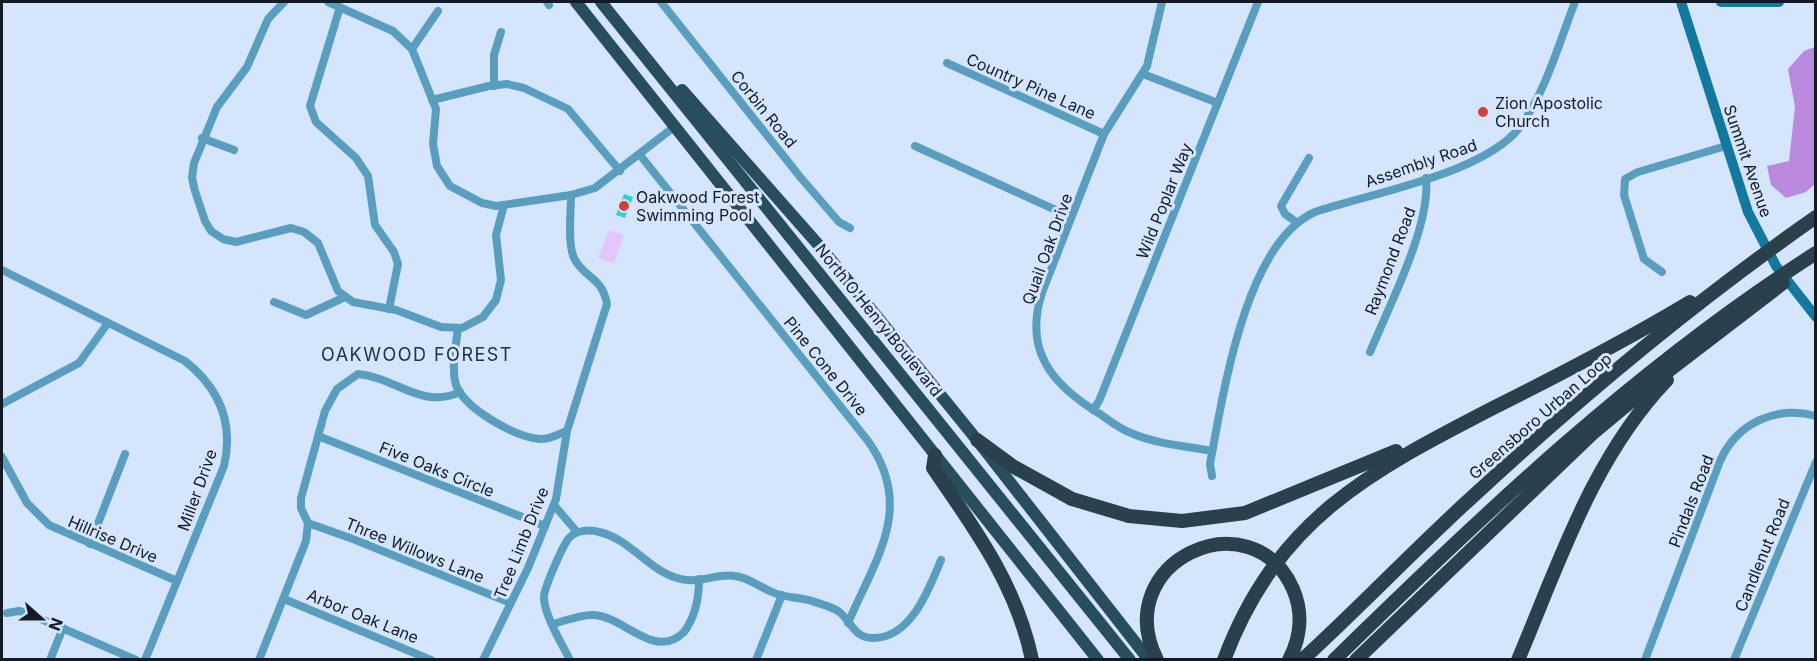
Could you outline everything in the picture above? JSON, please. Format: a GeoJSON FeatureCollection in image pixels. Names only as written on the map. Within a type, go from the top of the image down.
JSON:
{"type":"FeatureCollection","features":[{"type":"Feature","properties":{"kind":"highway"},"geometry":{"type":"LineString","coordinates":[[576,2],[1098,660]]}},
{"type":"Feature","properties":{"kind":"highway","name":"North O'Henry Boulevard"},"geometry":{"type":"LineString","coordinates":[[601,2],[1130,660]]}},
{"type":"Feature","properties":{"kind":"highway"},"geometry":{"type":"LineString","coordinates":[[611,13],[664,69],[823,250],[1149,660]]}},
{"type":"Feature","properties":{"kind":"highway","name":"Greensboro Urban Loop"},"geometry":{"type":"LineString","coordinates":[[1302,660],[1503,468],[1736,274],[1815,217]]}},
{"type":"Feature","properties":{"kind":"highway"},"geometry":{"type":"LineString","coordinates":[[1334,660],[1483,516],[1587,424],[1732,309],[1815,253]]}},
{"type":"Feature","properties":{"kind":"highway"},"geometry":{"type":"LineString","coordinates":[[1356,660],[1594,432],[1654,382],[1815,258]]}},
{"type":"Feature","properties":{"kind":"highway"},"geometry":{"type":"LineString","coordinates":[[1224,660],[1252,599],[1285,552],[1322,513],[1364,479],[1483,413],[1616,345],[1736,274]]}},
{"type":"Feature","properties":{"kind":"highway"},"geometry":{"type":"LineString","coordinates":[[1518,660],[1590,493],[1613,448],[1647,402],[1708,342]]}},
{"type":"Feature","properties":{"kind":"highway"},"geometry":{"type":"LineString","coordinates":[[977,441],[1014,467],[1072,499],[1129,516],[1182,521],[1224,517],[1261,508],[1483,413]]}},
{"type":"Feature","properties":{"kind":"highway"},"geometry":{"type":"LineString","coordinates":[[935,455],[933,468],[982,539],[1009,588],[1025,629],[1032,660]]}},
{"type":"Feature","properties":{"kind":"highway"},"geometry":{"type":"LineString","coordinates":[[1157,660],[1149,641],[1147,620],[1150,599],[1158,581],[1170,565],[1187,552],[1218,544],[1238,545],[1263,555],[1278,567],[1291,584],[1298,605],[1300,625],[1289,660]]}},
{"type":"Feature","properties":{"kind":"main road","name":"Summit Avenue"},"geometry":{"type":"LineString","coordinates":[[1681,2],[1742,198],[1758,234],[1797,295],[1815,317]]}},
{"type":"Feature","properties":{"kind":"main road"},"geometry":{"type":"LineString","coordinates":[[1721,2],[1779,2]]}},
{"type":"Feature","properties":{"kind":"street"},"geometry":{"type":"LineString","coordinates":[[284,2],[268,19],[247,67],[217,107],[202,138],[192,178],[205,220],[212,231],[223,239],[236,242],[291,228],[304,232],[317,242],[334,285],[345,297],[362,306],[389,309],[435,326],[458,328],[483,317],[496,300],[501,286],[496,235],[504,205]]}},
{"type":"Feature","properties":{"kind":"street"},"geometry":{"type":"LineString","coordinates":[[328,2],[393,31],[412,49],[436,109],[434,153],[443,179],[471,200],[496,206],[571,195],[595,188],[620,171],[674,127]]}},
{"type":"Feature","properties":{"kind":"street","name":"Corbin Road"},"geometry":{"type":"LineString","coordinates":[[661,2],[807,186],[839,222],[850,228]]}},
{"type":"Feature","properties":{"kind":"street","name":"Quail Oak Drive"},"geometry":{"type":"LineString","coordinates":[[1162,2],[1157,33],[1143,74],[1104,134],[1038,304],[1038,339],[1051,375],[1064,391],[1093,410],[1130,433],[1212,451]]}},
{"type":"Feature","properties":{"kind":"street","name":"Wild Poplar Way"},"geometry":{"type":"LineString","coordinates":[[1093,410],[1099,401],[1258,2]]}},
{"type":"Feature","properties":{"kind":"street","name":"Assembly Road"},"geometry":{"type":"LineString","coordinates":[[1212,476],[1209,469],[1231,360],[1248,305],[1272,254],[1296,222],[1327,208],[1426,178],[1488,154],[1505,143],[1520,127],[1540,88],[1575,2]]}},
{"type":"Feature","properties":{"kind":"street"},"geometry":{"type":"LineString","coordinates":[[340,7],[310,106],[315,122],[356,158],[368,176],[375,225],[394,252],[398,264],[389,309]]}},
{"type":"Feature","properties":{"kind":"street"},"geometry":{"type":"LineString","coordinates":[[412,49],[438,11]]}},
{"type":"Feature","properties":{"kind":"street"},"geometry":{"type":"LineString","coordinates":[[494,86],[494,55],[501,32]]}},
{"type":"Feature","properties":{"kind":"street","name":"Country Pine Lane"},"geometry":{"type":"LineString","coordinates":[[947,63],[1104,134]]}},
{"type":"Feature","properties":{"kind":"street"},"geometry":{"type":"LineString","coordinates":[[1143,74],[1218,103]]}},
{"type":"Feature","properties":{"kind":"street"},"geometry":{"type":"LineString","coordinates":[[432,100],[494,86],[524,88],[568,109],[620,171]]}},
{"type":"Feature","properties":{"kind":"street"},"geometry":{"type":"LineString","coordinates":[[202,138],[234,150]]}},
{"type":"Feature","properties":{"kind":"street"},"geometry":{"type":"LineString","coordinates":[[915,146],[1071,217]]}},
{"type":"Feature","properties":{"kind":"street"},"geometry":{"type":"LineString","coordinates":[[1662,272],[1644,259],[1624,195],[1625,179],[1638,172],[1726,146]]}},
{"type":"Feature","properties":{"kind":"street","name":"Pine Cone Drive"},"geometry":{"type":"LineString","coordinates":[[640,155],[868,441],[882,463],[890,485],[890,518],[848,623]]}},
{"type":"Feature","properties":{"kind":"street"},"geometry":{"type":"LineString","coordinates":[[1296,222],[1285,214],[1281,206],[1309,158]]}},
{"type":"Feature","properties":{"kind":"street","name":"Raymond Road"},"geometry":{"type":"LineString","coordinates":[[1370,352],[1420,229],[1426,206],[1426,178]]}},
{"type":"Feature","properties":{"kind":"street","name":"Tree Limb Drive"},"geometry":{"type":"LineString","coordinates":[[483,660],[554,505],[567,431],[607,304],[600,283],[580,267],[572,253],[571,195]]}},
{"type":"Feature","properties":{"kind":"street","name":"Miller Drive"},"geometry":{"type":"LineString","coordinates":[[2,270],[166,351],[198,371],[210,384],[226,420],[228,439],[224,466],[145,660]]}},
{"type":"Feature","properties":{"kind":"street"},"geometry":{"type":"LineString","coordinates":[[274,302],[306,315],[345,297]]}},
{"type":"Feature","properties":{"kind":"street"},"geometry":{"type":"LineString","coordinates":[[2,404],[79,363],[108,323]]}},
{"type":"Feature","properties":{"kind":"street"},"geometry":{"type":"LineString","coordinates":[[458,328],[454,370],[460,392],[466,402],[486,417],[531,437],[546,439],[567,431]]}},
{"type":"Feature","properties":{"kind":"street"},"geometry":{"type":"LineString","coordinates":[[259,660],[306,541],[308,523],[301,508],[301,498],[318,436],[335,392],[348,379],[358,374],[378,378],[432,399],[448,398],[460,392]]}},
{"type":"Feature","properties":{"kind":"street","name":"Pindals Road"},"geometry":{"type":"LineString","coordinates":[[1645,660],[1720,461],[1730,444],[1746,428],[1766,417],[1790,412],[1815,416]]}},
{"type":"Feature","properties":{"kind":"street","name":"Five Oaks Circle"},"geometry":{"type":"LineString","coordinates":[[318,436],[545,526]]}},
{"type":"Feature","properties":{"kind":"street"},"geometry":{"type":"LineString","coordinates":[[90,544],[125,454]]}},
{"type":"Feature","properties":{"kind":"street","name":"Hillrise Drive"},"geometry":{"type":"LineString","coordinates":[[2,457],[27,503],[49,525],[177,580]]}},
{"type":"Feature","properties":{"kind":"street","name":"Candlenut Road"},"geometry":{"type":"LineString","coordinates":[[1734,660],[1815,462]]}},
{"type":"Feature","properties":{"kind":"street"},"geometry":{"type":"LineString","coordinates":[[554,505],[577,532]]}},
{"type":"Feature","properties":{"kind":"street","name":"Three Willows Lane"},"geometry":{"type":"LineString","coordinates":[[308,523],[511,603]]}},
{"type":"Feature","properties":{"kind":"street"},"geometry":{"type":"LineString","coordinates":[[570,660],[553,624],[544,597],[569,538],[577,532],[598,531],[636,550],[660,571],[679,579],[733,575],[748,579],[774,594],[806,599],[835,609],[858,634],[872,638],[886,635],[905,623],[924,601],[941,560]]}},
{"type":"Feature","properties":{"kind":"street"},"geometry":{"type":"LineString","coordinates":[[553,624],[593,615],[607,618],[644,640],[667,645],[678,639],[688,626],[699,599],[699,579]]}},
{"type":"Feature","properties":{"kind":"street"},"geometry":{"type":"LineString","coordinates":[[756,660],[782,595]]}},
{"type":"Feature","properties":{"kind":"street","name":"Arbor Oak Lane"},"geometry":{"type":"LineString","coordinates":[[284,599],[431,660]]}},
{"type":"Feature","properties":{"kind":"street"},"geometry":{"type":"LineString","coordinates":[[7,613],[19,610],[136,660]]}},
{"type":"Feature","properties":{"kind":"street"},"geometry":{"type":"LineString","coordinates":[[50,660],[63,628]]}},
{"type":"Feature","properties":{"kind":"shaded area"},"geometry":{"type":"Polygon","coordinates":[[[1815,47],[1815,184],[1806,192],[1786,198],[1771,185],[1767,166],[1789,161],[1795,107],[1788,69],[1804,51],[1815,47]]]}},
{"type":"Feature","properties":{"kind":"shaded area"},"geometry":{"type":"Polygon","coordinates":[[[609,230],[624,235],[614,264],[598,258],[609,230]]]}},
{"type":"Feature","properties":{"kind":"water","name":"Oakwood Forest Swimming Pool"},"geometry":{"type":"Polygon","coordinates":[[[624,194],[633,197],[625,218],[616,215],[624,194]]]}},
{"type":"Feature","properties":{"kind":"place","name":"Zion Apostolic Church"},"geometry":{"type":"Point","coordinates":[1483,112]}},
{"type":"Feature","properties":{"kind":"place","name":"Oakwood Forest Swimming Pool"},"geometry":{"type":"Point","coordinates":[624,206]}},
{"type":"Feature","properties":{"kind":"district","name":"OAKWOOD FOREST"},"geometry":{"type":"Point","coordinates":[417,354]}}]}
